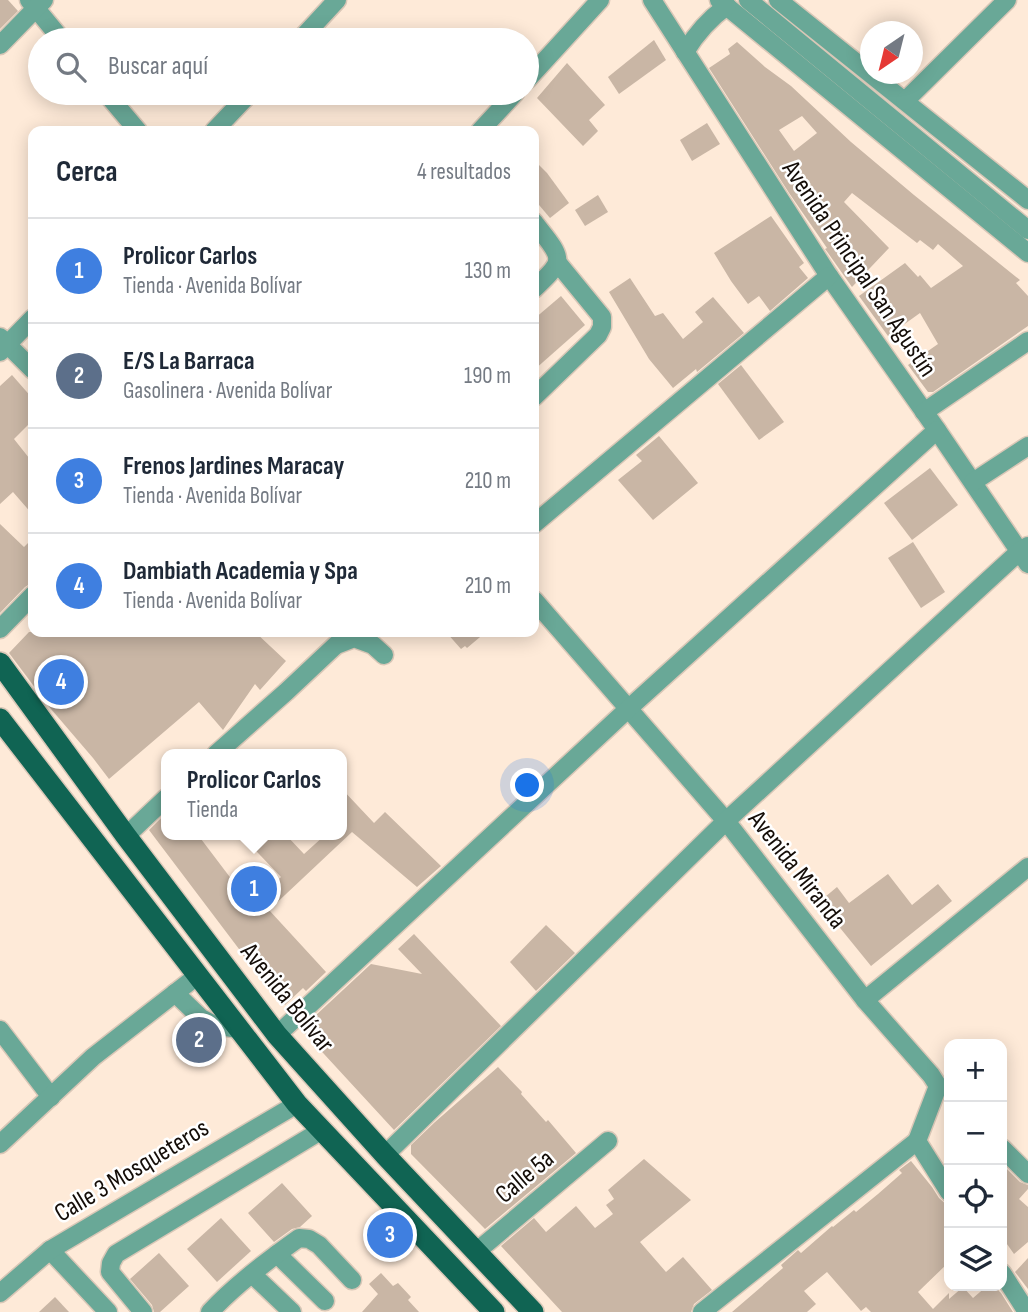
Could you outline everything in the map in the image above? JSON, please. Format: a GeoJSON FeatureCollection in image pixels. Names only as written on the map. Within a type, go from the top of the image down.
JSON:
{"type":"FeatureCollection","features":[{"type":"Feature","properties":{"kind":"main road","name":"Avenida Bolívar"},"geometry":{"type":"LineString","coordinates":[[0,663],[276,1035],[533,1312]]}},
{"type":"Feature","properties":{"kind":"main road"},"geometry":{"type":"LineString","coordinates":[[4,732],[297,1104],[494,1312]]}},
{"type":"Feature","properties":{"kind":"street"},"geometry":{"type":"LineString","coordinates":[[311,28],[337,0]]}},
{"type":"Feature","properties":{"kind":"street"},"geometry":{"type":"LineString","coordinates":[[539,67],[600,0]]}},
{"type":"Feature","properties":{"kind":"street","name":"Avenida Principal San Agustín"},"geometry":{"type":"LineString","coordinates":[[652,0],[828,276],[1025,554]]}},
{"type":"Feature","properties":{"kind":"street"},"geometry":{"type":"LineString","coordinates":[[748,0],[1028,230]]}},
{"type":"Feature","properties":{"kind":"street"},"geometry":{"type":"LineString","coordinates":[[778,0],[905,101],[1025,191]]}},
{"type":"Feature","properties":{"kind":"street"},"geometry":{"type":"LineString","coordinates":[[905,101],[1007,0]]}},
{"type":"Feature","properties":{"kind":"street"},"geometry":{"type":"LineString","coordinates":[[0,45],[36,3],[54,28]]}},
{"type":"Feature","properties":{"kind":"street"},"geometry":{"type":"LineString","coordinates":[[685,52],[723,3],[1028,253]]}},
{"type":"Feature","properties":{"kind":"street"},"geometry":{"type":"LineString","coordinates":[[116,105],[134,126]]}},
{"type":"Feature","properties":{"kind":"street"},"geometry":{"type":"LineString","coordinates":[[219,126],[239,105]]}},
{"type":"Feature","properties":{"kind":"street"},"geometry":{"type":"LineString","coordinates":[[485,126],[504,105]]}},
{"type":"Feature","properties":{"kind":"street"},"geometry":{"type":"LineString","coordinates":[[539,229],[556,251],[557,262],[603,317],[598,335],[539,392]]}},
{"type":"Feature","properties":{"kind":"street"},"geometry":{"type":"LineString","coordinates":[[539,283],[557,262]]}},
{"type":"Feature","properties":{"kind":"street"},"geometry":{"type":"LineString","coordinates":[[539,520],[828,276]]}},
{"type":"Feature","properties":{"kind":"street"},"geometry":{"type":"LineString","coordinates":[[28,322],[3,344],[28,366]]}},
{"type":"Feature","properties":{"kind":"street"},"geometry":{"type":"LineString","coordinates":[[924,412],[1028,341]]}},
{"type":"Feature","properties":{"kind":"street"},"geometry":{"type":"LineString","coordinates":[[276,1035],[628,709],[937,430]]}},
{"type":"Feature","properties":{"kind":"street"},"geometry":{"type":"LineString","coordinates":[[972,482],[1028,446]]}},
{"type":"Feature","properties":{"kind":"street"},"geometry":{"type":"LineString","coordinates":[[385,1155],[726,821],[1025,554]]}},
{"type":"Feature","properties":{"kind":"street"},"geometry":{"type":"LineString","coordinates":[[0,629],[28,600]]}},
{"type":"Feature","properties":{"kind":"street","name":"Avenida Miranda"},"geometry":{"type":"LineString","coordinates":[[539,606],[726,821],[865,1000],[931,1075],[943,1092],[917,1141]]}},
{"type":"Feature","properties":{"kind":"street"},"geometry":{"type":"LineString","coordinates":[[222,749],[336,645],[354,638],[373,645],[384,655]]}},
{"type":"Feature","properties":{"kind":"street"},"geometry":{"type":"LineString","coordinates":[[126,836],[161,803]]}},
{"type":"Feature","properties":{"kind":"street"},"geometry":{"type":"LineString","coordinates":[[865,1000],[1028,867]]}},
{"type":"Feature","properties":{"kind":"street"},"geometry":{"type":"LineString","coordinates":[[0,1144],[93,1057],[197,976]]}},
{"type":"Feature","properties":{"kind":"street"},"geometry":{"type":"LineString","coordinates":[[175,993],[201,1018],[214,1025],[238,1029]]}},
{"type":"Feature","properties":{"kind":"street"},"geometry":{"type":"LineString","coordinates":[[0,1030],[51,1097]]}},
{"type":"Feature","properties":{"kind":"street","name":"Calle 3 Mosqueteros"},"geometry":{"type":"LineString","coordinates":[[0,1293],[50,1250],[297,1104]]}},
{"type":"Feature","properties":{"kind":"street"},"geometry":{"type":"LineString","coordinates":[[143,1312],[110,1272],[116,1254],[322,1130]]}},
{"type":"Feature","properties":{"kind":"street","name":"Calle 5a"},"geometry":{"type":"LineString","coordinates":[[475,1252],[607,1141]]}},
{"type":"Feature","properties":{"kind":"street"},"geometry":{"type":"LineString","coordinates":[[702,1312],[917,1141],[944,1184]]}},
{"type":"Feature","properties":{"kind":"street"},"geometry":{"type":"LineString","coordinates":[[1007,1153],[1028,1174]]}},
{"type":"Feature","properties":{"kind":"street"},"geometry":{"type":"LineString","coordinates":[[220,1309],[252,1274],[299,1238],[309,1239],[319,1245],[352,1280]]}},
{"type":"Feature","properties":{"kind":"street"},"geometry":{"type":"LineString","coordinates":[[50,1250],[108,1312]]}},
{"type":"Feature","properties":{"kind":"street"},"geometry":{"type":"LineString","coordinates":[[277,1254],[325,1301]]}},
{"type":"Feature","properties":{"kind":"street"},"geometry":{"type":"LineString","coordinates":[[252,1274],[292,1312]]}},
{"type":"Feature","properties":{"kind":"street"},"geometry":{"type":"LineString","coordinates":[[1007,1281],[1027,1312]]}},
{"type":"Feature","properties":{"kind":"building"},"geometry":{"type":"Polygon","coordinates":[[[0,0],[8,0],[18,11],[0,29],[0,0]]]}},
{"type":"Feature","properties":{"kind":"building"},"geometry":{"type":"Polygon","coordinates":[[[654,40],[666,60],[619,94],[608,77],[654,40]]]}},
{"type":"Feature","properties":{"kind":"building"},"geometry":{"type":"Polygon","coordinates":[[[737,42],[914,195],[1020,280],[1016,283],[1028,296],[1028,326],[933,392],[928,392],[908,365],[938,344],[920,313],[888,336],[859,296],[905,263],[931,288],[963,266],[938,244],[933,250],[920,240],[917,243],[852,193],[844,202],[889,248],[852,287],[709,68],[730,54],[728,49],[737,42]],[[802,116],[779,130],[794,151],[817,133],[802,116]]]}},
{"type":"Feature","properties":{"kind":"building"},"geometry":{"type":"Polygon","coordinates":[[[567,63],[605,105],[589,120],[598,131],[583,146],[539,100],[539,96],[567,63]]]}},
{"type":"Feature","properties":{"kind":"building"},"geometry":{"type":"Polygon","coordinates":[[[707,123],[720,144],[692,161],[680,140],[707,123]]]}},
{"type":"Feature","properties":{"kind":"building"},"geometry":{"type":"Polygon","coordinates":[[[539,165],[569,203],[550,218],[539,205],[539,165]]]}},
{"type":"Feature","properties":{"kind":"building"},"geometry":{"type":"Polygon","coordinates":[[[598,195],[608,212],[585,226],[575,210],[598,195]]]}},
{"type":"Feature","properties":{"kind":"building"},"geometry":{"type":"Polygon","coordinates":[[[771,216],[804,263],[799,267],[808,278],[770,311],[759,296],[748,304],[714,253],[771,216]]]}},
{"type":"Feature","properties":{"kind":"building"},"geometry":{"type":"Polygon","coordinates":[[[630,278],[655,316],[663,313],[683,339],[703,322],[695,312],[713,297],[744,333],[673,388],[649,359],[609,292],[630,278]]]}},
{"type":"Feature","properties":{"kind":"building"},"geometry":{"type":"Polygon","coordinates":[[[561,296],[585,325],[539,366],[539,315],[561,296]]]}},
{"type":"Feature","properties":{"kind":"building"},"geometry":{"type":"Polygon","coordinates":[[[741,365],[784,422],[759,440],[718,384],[741,365]]]}},
{"type":"Feature","properties":{"kind":"building"},"geometry":{"type":"Polygon","coordinates":[[[12,375],[28,393],[28,425],[14,439],[28,457],[28,509],[13,492],[0,504],[0,386],[12,375]]]}},
{"type":"Feature","properties":{"kind":"building"},"geometry":{"type":"Polygon","coordinates":[[[659,436],[698,483],[653,520],[618,480],[642,461],[636,455],[659,436]]]}},
{"type":"Feature","properties":{"kind":"building"},"geometry":{"type":"Polygon","coordinates":[[[930,468],[958,505],[912,540],[884,503],[930,468]]]}},
{"type":"Feature","properties":{"kind":"building"},"geometry":{"type":"Polygon","coordinates":[[[0,524],[24,547],[28,543],[28,585],[0,613],[0,524]]]}},
{"type":"Feature","properties":{"kind":"building"},"geometry":{"type":"Polygon","coordinates":[[[913,542],[945,592],[921,608],[888,558],[913,542]]]}},
{"type":"Feature","properties":{"kind":"building"},"geometry":{"type":"Polygon","coordinates":[[[28,633],[28,637],[260,637],[286,661],[260,690],[255,684],[223,730],[199,702],[109,779],[9,653],[28,633]]]}},
{"type":"Feature","properties":{"kind":"building"},"geometry":{"type":"Polygon","coordinates":[[[450,637],[480,637],[467,648],[465,646],[461,649],[450,637]]]}},
{"type":"Feature","properties":{"kind":"building"},"geometry":{"type":"Polygon","coordinates":[[[347,794],[374,823],[385,812],[441,866],[417,887],[352,832],[347,837],[347,794]]]}},
{"type":"Feature","properties":{"kind":"building"},"geometry":{"type":"Polygon","coordinates":[[[161,818],[161,840],[202,840],[251,905],[281,877],[246,840],[291,840],[304,854],[319,840],[343,840],[269,910],[326,972],[306,991],[303,988],[285,1005],[242,954],[149,830],[161,818]]]}},
{"type":"Feature","properties":{"kind":"building"},"geometry":{"type":"Polygon","coordinates":[[[888,874],[912,905],[938,884],[952,901],[871,966],[819,902],[837,887],[849,903],[888,874]]]}},
{"type":"Feature","properties":{"kind":"building"},"geometry":{"type":"Polygon","coordinates":[[[546,925],[575,953],[536,991],[510,962],[546,925]]]}},
{"type":"Feature","properties":{"kind":"building"},"geometry":{"type":"Polygon","coordinates":[[[414,934],[501,1026],[394,1130],[301,1029],[371,964],[422,974],[398,949],[414,934]]]}},
{"type":"Feature","properties":{"kind":"building"},"geometry":{"type":"Polygon","coordinates":[[[498,1067],[576,1153],[485,1229],[411,1154],[411,1145],[498,1067]]]}},
{"type":"Feature","properties":{"kind":"building"},"geometry":{"type":"Polygon","coordinates":[[[644,1159],[691,1200],[640,1242],[666,1272],[683,1257],[712,1290],[694,1304],[691,1312],[562,1312],[501,1246],[534,1218],[546,1232],[576,1206],[595,1228],[613,1214],[606,1205],[614,1199],[608,1190],[644,1159]]]}},
{"type":"Feature","properties":{"kind":"building"},"geometry":{"type":"Polygon","coordinates":[[[911,1161],[944,1202],[944,1267],[918,1292],[933,1309],[949,1293],[949,1299],[958,1291],[967,1291],[973,1298],[981,1291],[999,1291],[1013,1312],[871,1312],[866,1307],[861,1311],[827,1272],[804,1291],[816,1304],[807,1312],[732,1312],[783,1268],[781,1265],[798,1250],[801,1253],[832,1226],[854,1210],[856,1212],[902,1173],[899,1170],[911,1161]]]}},
{"type":"Feature","properties":{"kind":"building"},"geometry":{"type":"Polygon","coordinates":[[[1007,1169],[1020,1182],[1028,1185],[1028,1189],[1019,1199],[1028,1207],[1028,1242],[1014,1254],[1007,1244],[1007,1169]]]}},
{"type":"Feature","properties":{"kind":"building"},"geometry":{"type":"Polygon","coordinates":[[[282,1183],[312,1216],[300,1227],[292,1229],[274,1242],[248,1213],[282,1183]]]}},
{"type":"Feature","properties":{"kind":"building"},"geometry":{"type":"Polygon","coordinates":[[[221,1218],[251,1251],[217,1282],[187,1249],[221,1218]]]}},
{"type":"Feature","properties":{"kind":"building"},"geometry":{"type":"Polygon","coordinates":[[[159,1253],[189,1286],[160,1312],[154,1312],[152,1305],[130,1279],[159,1253]]]}},
{"type":"Feature","properties":{"kind":"building"},"geometry":{"type":"Polygon","coordinates":[[[1028,1258],[1028,1289],[1015,1272],[1028,1258]]]}},
{"type":"Feature","properties":{"kind":"building"},"geometry":{"type":"Polygon","coordinates":[[[381,1273],[393,1286],[398,1283],[411,1297],[408,1300],[419,1312],[362,1312],[378,1294],[369,1284],[381,1273]]]}},
{"type":"Feature","properties":{"kind":"building"},"geometry":{"type":"Polygon","coordinates":[[[55,1297],[69,1312],[39,1312],[55,1297]]]}},
{"type":"Feature","properties":{"kind":"place","name":"Dambiath Academia y Spa"},"geometry":{"type":"Point","coordinates":[61,682]}},
{"type":"Feature","properties":{"kind":"place","name":"Prolicor Carlos"},"geometry":{"type":"Point","coordinates":[254,889]}},
{"type":"Feature","properties":{"kind":"place","name":"E/S La Barraca"},"geometry":{"type":"Point","coordinates":[199,1040]}},
{"type":"Feature","properties":{"kind":"place","name":"Frenos Jardines Maracay"},"geometry":{"type":"Point","coordinates":[390,1235]}}]}
